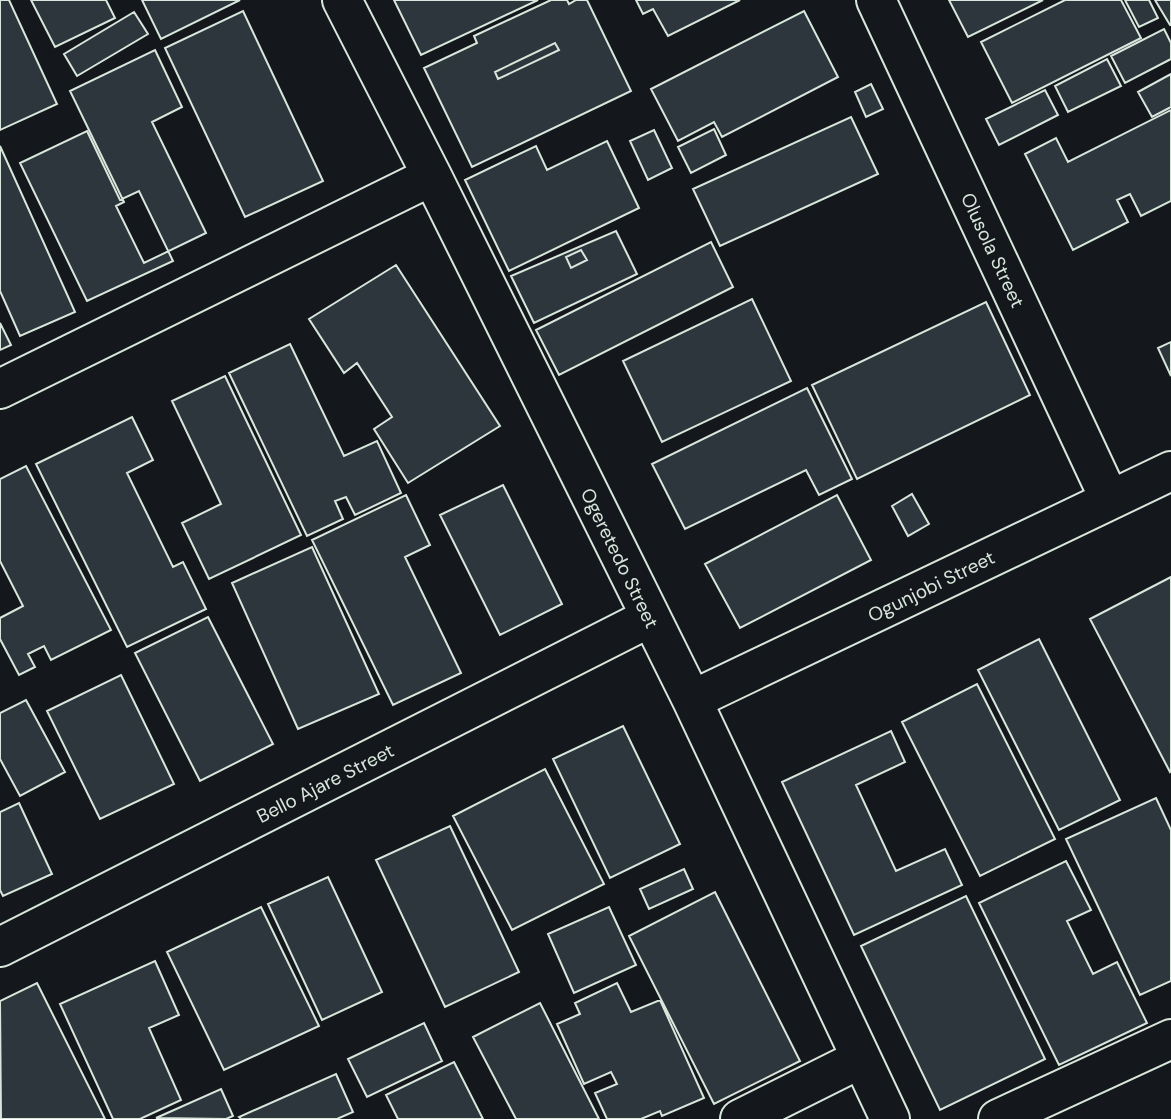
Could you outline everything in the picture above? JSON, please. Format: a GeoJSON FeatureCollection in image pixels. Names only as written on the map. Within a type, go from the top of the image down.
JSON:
{"type":"FeatureCollection","features":[{"type":"Feature","properties":{"kind":"street","name":"Ogeretedo Street"},"geometry":{"type":"LineString","coordinates":[[342,0],[692,700],[890,1119]]}},
{"type":"Feature","properties":{"kind":"street","name":"Olusola Street"},"geometry":{"type":"LineString","coordinates":[[876,0],[1110,500]]}},
{"type":"Feature","properties":{"kind":"street"},"geometry":{"type":"LineString","coordinates":[[0,389],[432,176]]}},
{"type":"Feature","properties":{"kind":"street","name":"Ogunjobi Street"},"geometry":{"type":"LineString","coordinates":[[692,700],[1171,471]]}},
{"type":"Feature","properties":{"kind":"street","name":"Bello Ajare Street"},"geometry":{"type":"LineString","coordinates":[[0,947],[649,618]]}},
{"type":"Feature","properties":{"kind":"street"},"geometry":{"type":"LineString","coordinates":[[998,1119],[1171,1039]]}},
{"type":"Feature","properties":{"kind":"street"},"geometry":{"type":"LineString","coordinates":[[740,1119],[860,1059]]}},
{"type":"Feature","properties":{"kind":"building"},"geometry":{"type":"Polygon","coordinates":[[[0,0],[9,0],[57,104],[0,130],[0,0]]]}},
{"type":"Feature","properties":{"kind":"building"},"geometry":{"type":"Polygon","coordinates":[[[31,0],[106,0],[115,18],[55,47],[31,0]]]}},
{"type":"Feature","properties":{"kind":"building"},"geometry":{"type":"Polygon","coordinates":[[[142,0],[240,0],[161,39],[142,0]]]}},
{"type":"Feature","properties":{"kind":"building"},"geometry":{"type":"Polygon","coordinates":[[[394,0],[538,0],[421,55],[394,0]]]}},
{"type":"Feature","properties":{"kind":"building"},"geometry":{"type":"Polygon","coordinates":[[[551,0],[567,0],[569,4],[576,0],[587,0],[631,91],[472,167],[424,68],[477,43],[474,36],[551,0]],[[555,43],[495,72],[498,79],[559,50],[555,43]]]}},
{"type":"Feature","properties":{"kind":"building"},"geometry":{"type":"Polygon","coordinates":[[[636,0],[740,0],[668,36],[653,9],[643,14],[636,0]]]}},
{"type":"Feature","properties":{"kind":"building"},"geometry":{"type":"Polygon","coordinates":[[[949,0],[1043,0],[968,37],[949,0]]]}},
{"type":"Feature","properties":{"kind":"building"},"geometry":{"type":"Polygon","coordinates":[[[1065,0],[1121,0],[1141,38],[1012,103],[981,42],[1065,0]]]}},
{"type":"Feature","properties":{"kind":"building"},"geometry":{"type":"Polygon","coordinates":[[[1125,0],[1149,0],[1158,18],[1139,27],[1125,0]]]}},
{"type":"Feature","properties":{"kind":"building"},"geometry":{"type":"Polygon","coordinates":[[[1155,0],[1171,0],[1171,25],[1170,25],[1155,0]]]}},
{"type":"Feature","properties":{"kind":"building"},"geometry":{"type":"Polygon","coordinates":[[[243,11],[323,181],[245,217],[165,48],[243,11]]]}},
{"type":"Feature","properties":{"kind":"building"},"geometry":{"type":"Polygon","coordinates":[[[804,11],[838,77],[722,137],[714,122],[678,141],[651,89],[804,11]]]}},
{"type":"Feature","properties":{"kind":"building"},"geometry":{"type":"Polygon","coordinates":[[[134,12],[148,34],[77,76],[64,54],[134,12]]]}},
{"type":"Feature","properties":{"kind":"building"},"geometry":{"type":"Polygon","coordinates":[[[1164,29],[1171,43],[1171,59],[1125,83],[1111,56],[1164,29]]]}},
{"type":"Feature","properties":{"kind":"building"},"geometry":{"type":"Polygon","coordinates":[[[555,43],[559,50],[498,79],[495,72],[555,43]]]}},
{"type":"Feature","properties":{"kind":"building"},"geometry":{"type":"Polygon","coordinates":[[[155,50],[182,107],[152,122],[206,233],[144,263],[116,206],[124,202],[70,91],[155,50]]]}},
{"type":"Feature","properties":{"kind":"building"},"geometry":{"type":"Polygon","coordinates":[[[1107,59],[1121,86],[1068,112],[1055,86],[1107,59]]]}},
{"type":"Feature","properties":{"kind":"building"},"geometry":{"type":"Polygon","coordinates":[[[1171,74],[1171,107],[1152,117],[1138,92],[1171,74]]]}},
{"type":"Feature","properties":{"kind":"building"},"geometry":{"type":"Polygon","coordinates":[[[871,84],[883,109],[866,117],[855,92],[871,84]]]}},
{"type":"Feature","properties":{"kind":"building"},"geometry":{"type":"Polygon","coordinates":[[[1045,90],[1058,115],[999,145],[986,119],[1045,90]]]}},
{"type":"Feature","properties":{"kind":"building"},"geometry":{"type":"Polygon","coordinates":[[[1171,110],[1171,201],[1141,216],[1130,194],[1117,200],[1128,222],[1073,250],[1025,154],[1056,138],[1068,162],[1171,110]]]}},
{"type":"Feature","properties":{"kind":"building"},"geometry":{"type":"Polygon","coordinates":[[[851,117],[878,174],[720,246],[693,189],[851,117]]]}},
{"type":"Feature","properties":{"kind":"building"},"geometry":{"type":"Polygon","coordinates":[[[714,129],[726,155],[691,173],[678,147],[714,129]]]}},
{"type":"Feature","properties":{"kind":"building"},"geometry":{"type":"Polygon","coordinates":[[[654,130],[672,168],[648,180],[630,141],[654,130]]]}},
{"type":"Feature","properties":{"kind":"building"},"geometry":{"type":"Polygon","coordinates":[[[87,131],[120,200],[139,191],[173,261],[87,301],[20,163],[87,131]]]}},
{"type":"Feature","properties":{"kind":"building"},"geometry":{"type":"Polygon","coordinates":[[[607,141],[639,208],[509,271],[465,180],[536,146],[547,170],[607,141]]]}},
{"type":"Feature","properties":{"kind":"building"},"geometry":{"type":"Polygon","coordinates":[[[0,146],[75,312],[20,336],[0,291],[0,146]]]}},
{"type":"Feature","properties":{"kind":"building"},"geometry":{"type":"Polygon","coordinates":[[[616,231],[637,274],[534,323],[511,276],[616,231]],[[581,250],[566,257],[571,268],[587,260],[581,250]]]}},
{"type":"Feature","properties":{"kind":"building"},"geometry":{"type":"Polygon","coordinates":[[[711,242],[733,287],[559,375],[536,330],[711,242]]]}},
{"type":"Feature","properties":{"kind":"building"},"geometry":{"type":"Polygon","coordinates":[[[581,250],[587,260],[571,268],[566,257],[581,250]]]}},
{"type":"Feature","properties":{"kind":"building"},"geometry":{"type":"Polygon","coordinates":[[[396,265],[500,426],[408,483],[374,429],[392,417],[357,363],[344,373],[309,319],[396,265]]]}},
{"type":"Feature","properties":{"kind":"building"},"geometry":{"type":"Polygon","coordinates":[[[752,299],[791,381],[662,442],[623,361],[752,299]]]}},
{"type":"Feature","properties":{"kind":"building"},"geometry":{"type":"Polygon","coordinates":[[[986,302],[1030,395],[857,479],[812,385],[986,302]]]}},
{"type":"Feature","properties":{"kind":"building"},"geometry":{"type":"Polygon","coordinates":[[[0,323],[11,345],[0,350],[0,323]]]}},
{"type":"Feature","properties":{"kind":"building"},"geometry":{"type":"Polygon","coordinates":[[[1171,342],[1171,376],[1158,348],[1171,342]]]}},
{"type":"Feature","properties":{"kind":"building"},"geometry":{"type":"Polygon","coordinates":[[[290,344],[344,456],[377,441],[401,493],[355,515],[346,497],[335,501],[343,519],[307,536],[229,373],[290,344]]]}},
{"type":"Feature","properties":{"kind":"building"},"geometry":{"type":"Polygon","coordinates":[[[225,376],[301,535],[209,579],[182,523],[221,504],[172,401],[225,376]]]}},
{"type":"Feature","properties":{"kind":"building"},"geometry":{"type":"Polygon","coordinates":[[[807,388],[852,479],[819,495],[806,470],[685,529],[652,464],[807,388]]]}},
{"type":"Feature","properties":{"kind":"building"},"geometry":{"type":"Polygon","coordinates":[[[132,417],[153,460],[127,473],[173,567],[183,562],[206,609],[127,647],[36,464],[132,417]]]}},
{"type":"Feature","properties":{"kind":"building"},"geometry":{"type":"Polygon","coordinates":[[[26,466],[111,630],[51,660],[44,646],[28,654],[35,667],[19,675],[0,639],[0,618],[23,606],[0,561],[0,479],[26,466]]]}},
{"type":"Feature","properties":{"kind":"building"},"geometry":{"type":"Polygon","coordinates":[[[503,485],[562,604],[500,635],[440,515],[503,485]]]}},
{"type":"Feature","properties":{"kind":"building"},"geometry":{"type":"Polygon","coordinates":[[[912,494],[929,524],[908,536],[892,506],[912,494]]]}},
{"type":"Feature","properties":{"kind":"building"},"geometry":{"type":"Polygon","coordinates":[[[406,495],[430,545],[405,557],[461,673],[393,705],[312,540],[406,495]]]}},
{"type":"Feature","properties":{"kind":"building"},"geometry":{"type":"Polygon","coordinates":[[[837,495],[871,560],[740,628],[705,564],[837,495]]]}},
{"type":"Feature","properties":{"kind":"building"},"geometry":{"type":"Polygon","coordinates":[[[312,547],[379,694],[298,729],[232,583],[312,547]]]}},
{"type":"Feature","properties":{"kind":"building"},"geometry":{"type":"Polygon","coordinates":[[[1171,577],[1171,771],[1170,772],[1090,619],[1171,577]]]}},
{"type":"Feature","properties":{"kind":"building"},"geometry":{"type":"Polygon","coordinates":[[[208,617],[273,744],[200,781],[135,653],[208,617]]]}},
{"type":"Feature","properties":{"kind":"building"},"geometry":{"type":"Polygon","coordinates":[[[1039,639],[1120,800],[1059,830],[978,670],[1039,639]]]}},
{"type":"Feature","properties":{"kind":"building"},"geometry":{"type":"Polygon","coordinates":[[[121,675],[174,784],[100,819],[47,711],[121,675]]]}},
{"type":"Feature","properties":{"kind":"building"},"geometry":{"type":"Polygon","coordinates":[[[977,684],[1055,839],[980,876],[902,722],[977,684]]]}},
{"type":"Feature","properties":{"kind":"building"},"geometry":{"type":"Polygon","coordinates":[[[26,700],[65,772],[20,796],[0,759],[0,713],[26,700]]]}},
{"type":"Feature","properties":{"kind":"building"},"geometry":{"type":"Polygon","coordinates":[[[623,726],[680,844],[610,878],[553,759],[623,726]]]}},
{"type":"Feature","properties":{"kind":"building"},"geometry":{"type":"Polygon","coordinates":[[[891,731],[905,762],[856,785],[896,871],[945,849],[962,885],[854,935],[782,782],[891,731]]]}},
{"type":"Feature","properties":{"kind":"building"},"geometry":{"type":"Polygon","coordinates":[[[545,769],[604,884],[512,930],[453,816],[545,769]]]}},
{"type":"Feature","properties":{"kind":"building"},"geometry":{"type":"Polygon","coordinates":[[[1156,798],[1171,830],[1171,981],[1140,995],[1066,839],[1156,798]]]}},
{"type":"Feature","properties":{"kind":"building"},"geometry":{"type":"Polygon","coordinates":[[[19,803],[52,874],[3,896],[0,890],[0,812],[19,803]]]}},
{"type":"Feature","properties":{"kind":"building"},"geometry":{"type":"Polygon","coordinates":[[[450,826],[519,972],[445,1007],[376,860],[450,826]]]}},
{"type":"Feature","properties":{"kind":"building"},"geometry":{"type":"Polygon","coordinates":[[[1066,861],[1091,910],[1067,921],[1093,974],[1117,962],[1147,1023],[1059,1065],[979,903],[1066,861]]]}},
{"type":"Feature","properties":{"kind":"building"},"geometry":{"type":"Polygon","coordinates":[[[684,869],[693,889],[649,909],[640,889],[684,869]]]}},
{"type":"Feature","properties":{"kind":"building"},"geometry":{"type":"Polygon","coordinates":[[[328,877],[382,992],[322,1020],[268,904],[328,877]]]}},
{"type":"Feature","properties":{"kind":"building"},"geometry":{"type":"Polygon","coordinates":[[[715,892],[800,1061],[714,1104],[629,936],[715,892]]]}},
{"type":"Feature","properties":{"kind":"building"},"geometry":{"type":"Polygon","coordinates":[[[966,896],[1045,1059],[940,1110],[861,946],[966,896]]]}},
{"type":"Feature","properties":{"kind":"building"},"geometry":{"type":"Polygon","coordinates":[[[261,907],[319,1026],[224,1070],[167,952],[261,907]]]}},
{"type":"Feature","properties":{"kind":"building"},"geometry":{"type":"Polygon","coordinates":[[[609,907],[636,965],[574,993],[548,934],[609,907]]]}},
{"type":"Feature","properties":{"kind":"building"},"geometry":{"type":"Polygon","coordinates":[[[155,961],[179,1015],[149,1028],[181,1100],[140,1119],[113,1119],[60,1004],[155,961]]]}},
{"type":"Feature","properties":{"kind":"building"},"geometry":{"type":"Polygon","coordinates":[[[37,983],[105,1119],[1,1119],[0,1001],[37,983]]]}},
{"type":"Feature","properties":{"kind":"building"},"geometry":{"type":"Polygon","coordinates":[[[617,983],[631,1012],[660,1000],[704,1098],[662,1116],[660,1111],[641,1119],[607,1119],[595,1093],[617,1084],[611,1072],[584,1084],[557,1024],[580,1014],[575,1003],[617,983]]]}},
{"type":"Feature","properties":{"kind":"building"},"geometry":{"type":"Polygon","coordinates":[[[540,1003],[599,1119],[516,1119],[473,1037],[540,1003]]]}},
{"type":"Feature","properties":{"kind":"building"},"geometry":{"type":"Polygon","coordinates":[[[424,1023],[442,1061],[367,1097],[348,1059],[424,1023]]]}},
{"type":"Feature","properties":{"kind":"building"},"geometry":{"type":"Polygon","coordinates":[[[454,1062],[483,1119],[398,1119],[386,1095],[454,1062]]]}},
{"type":"Feature","properties":{"kind":"building"},"geometry":{"type":"Polygon","coordinates":[[[336,1074],[353,1112],[337,1119],[239,1117],[336,1074]]]}},
{"type":"Feature","properties":{"kind":"building"},"geometry":{"type":"Polygon","coordinates":[[[221,1089],[233,1116],[226,1119],[156,1118],[221,1089]]]}}]}
